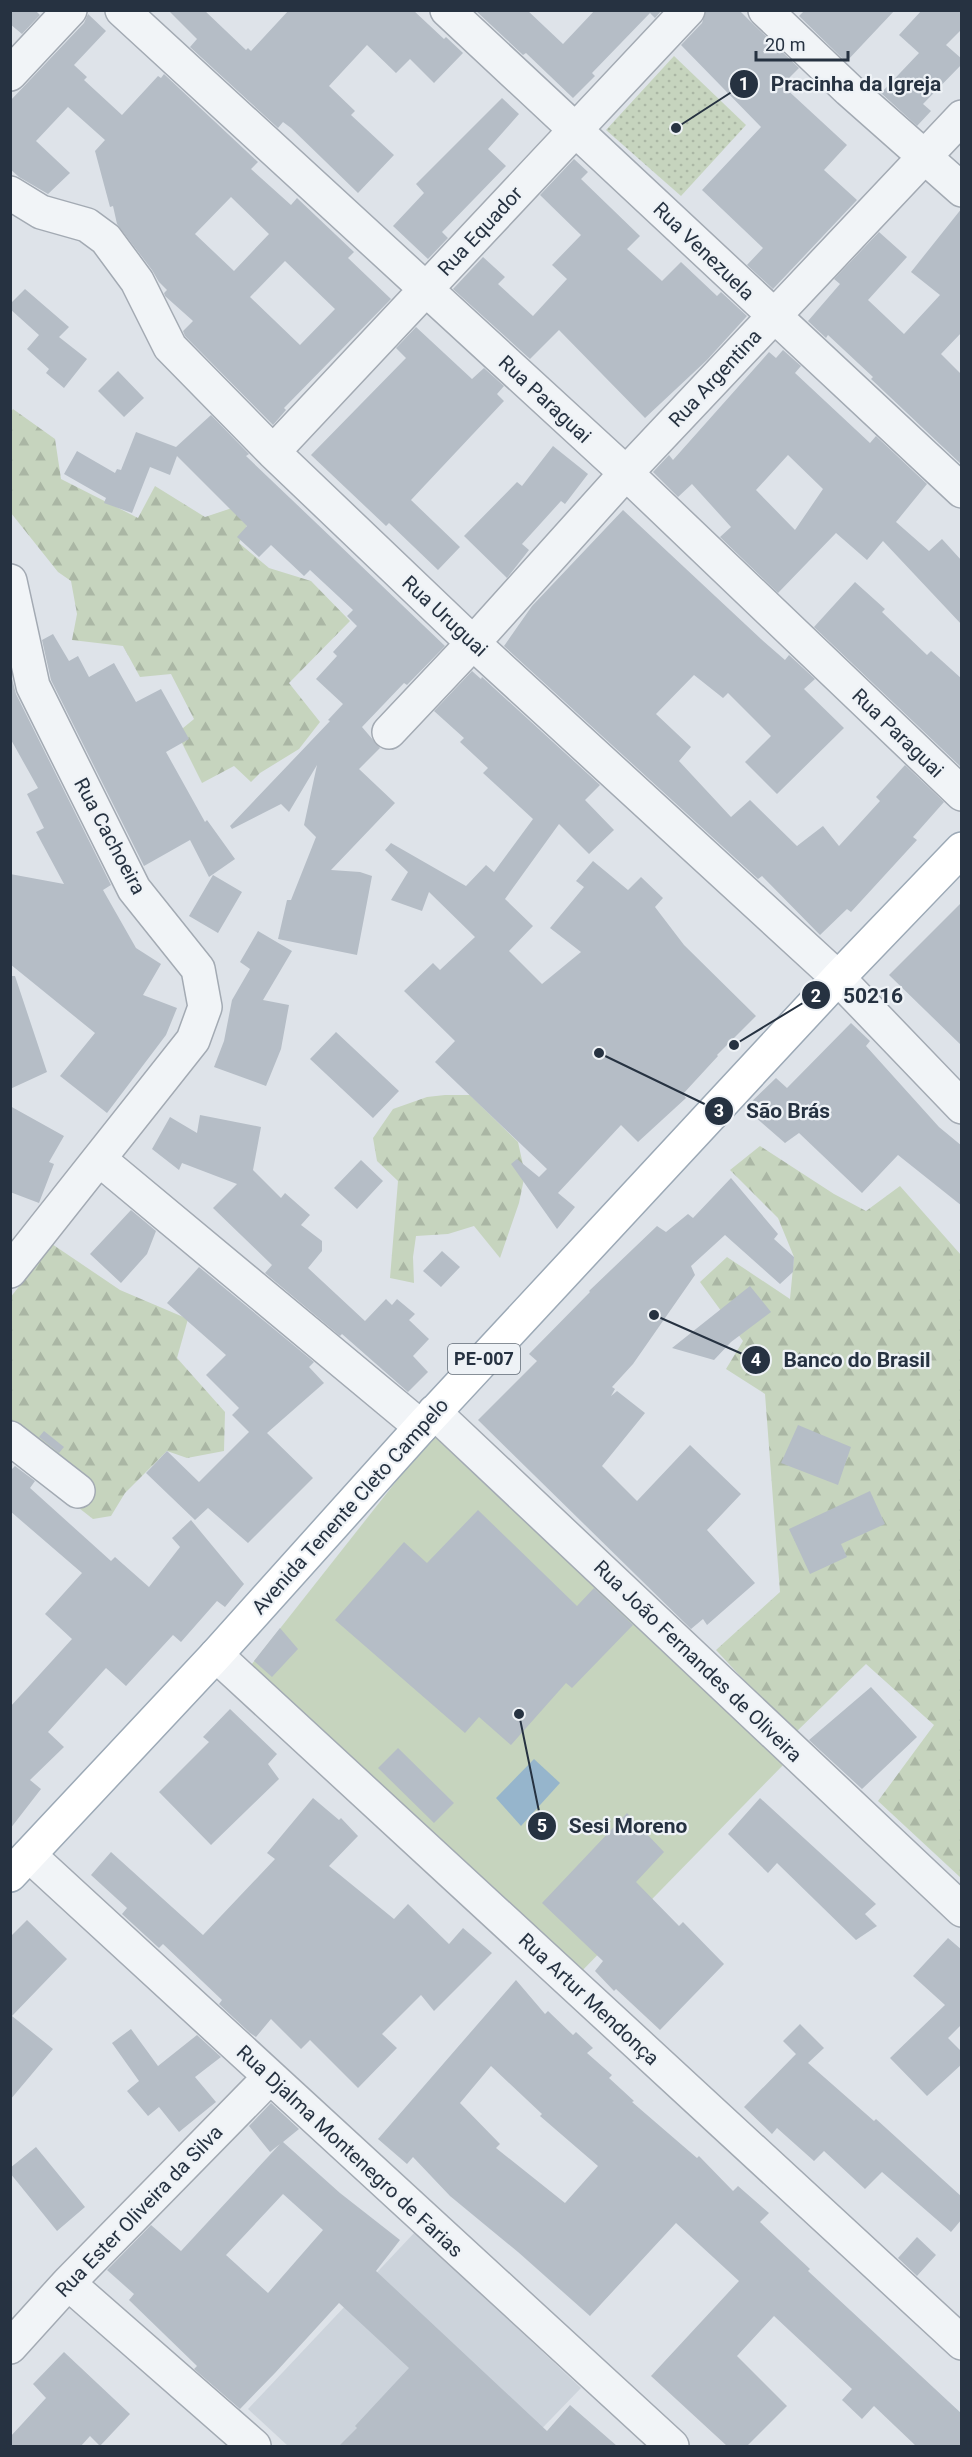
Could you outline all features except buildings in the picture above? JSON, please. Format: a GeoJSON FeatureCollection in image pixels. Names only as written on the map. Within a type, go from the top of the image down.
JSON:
{"type":"FeatureCollection","features":[{"type":"Feature","properties":{"kind":"main road","name":"Avenida Tenente Cleto Campelo"},"geometry":{"type":"LineString","coordinates":[[20,1865],[216,1655],[428,1420],[838,978],[962,849]]}},
{"type":"Feature","properties":{"kind":"street"},"geometry":{"type":"LineString","coordinates":[[10,74],[70,10]]}},
{"type":"Feature","properties":{"kind":"street","name":"Rua Paraguai"},"geometry":{"type":"LineString","coordinates":[[122,10],[626,473],[962,794]]}},
{"type":"Feature","properties":{"kind":"street","name":"Rua Venezuela"},"geometry":{"type":"LineString","coordinates":[[447,10],[576,129],[773,317],[962,491]]}},
{"type":"Feature","properties":{"kind":"street","name":"Rua Equador"},"geometry":{"type":"LineString","coordinates":[[273,452],[688,10]]}},
{"type":"Feature","properties":{"kind":"street"},"geometry":{"type":"LineString","coordinates":[[765,10],[849,90],[962,190]]}},
{"type":"Feature","properties":{"kind":"street","name":"Rua Argentina"},"geometry":{"type":"LineString","coordinates":[[389,732],[473,643],[626,473],[962,117]]}},
{"type":"Feature","properties":{"kind":"street","name":"Rua Uruguai"},"geometry":{"type":"LineString","coordinates":[[10,193],[41,212],[87,225],[106,239],[137,281],[170,347],[273,452],[473,643],[838,978],[962,1107]]}},
{"type":"Feature","properties":{"kind":"street","name":"Rua Cachoeira"},"geometry":{"type":"LineString","coordinates":[[10,581],[33,687],[134,889],[198,969],[205,1006],[193,1040],[10,1272]]}},
{"type":"Feature","properties":{"kind":"street","name":"Rua João Fernandes de Oliveira"},"geometry":{"type":"LineString","coordinates":[[99,1159],[428,1420],[962,1910]]}},
{"type":"Feature","properties":{"kind":"street"},"geometry":{"type":"LineString","coordinates":[[10,1438],[78,1491]]}},
{"type":"Feature","properties":{"kind":"street","name":"Rua Artur Mendonça"},"geometry":{"type":"LineString","coordinates":[[216,1655],[962,2343]]}},
{"type":"Feature","properties":{"kind":"street","name":"Rua Djalma Montenegro de Farias"},"geometry":{"type":"LineString","coordinates":[[20,1865],[270,2077],[672,2446]]}},
{"type":"Feature","properties":{"kind":"street","name":"Rua Ester Oliveira da Silva"},"geometry":{"type":"LineString","coordinates":[[10,2347],[68,2283],[270,2077]]}},
{"type":"Feature","properties":{"kind":"street"},"geometry":{"type":"LineString","coordinates":[[68,2283],[254,2446]]}},
{"type":"Feature","properties":{"kind":"shaded area"},"geometry":{"type":"Polygon","coordinates":[[[415,2232],[581,2388],[525,2446],[288,2446],[248,2409],[415,2232]]]}},
{"type":"Feature","properties":{"kind":"green space"},"geometry":{"type":"Polygon","coordinates":[[[674,56],[746,125],[681,196],[606,130],[674,56]]]}},
{"type":"Feature","properties":{"kind":"green space"},"geometry":{"type":"Polygon","coordinates":[[[13,409],[55,439],[61,479],[138,518],[155,486],[205,517],[232,508],[248,523],[239,543],[269,568],[311,581],[350,621],[289,683],[320,722],[299,749],[260,773],[251,782],[234,766],[202,783],[177,733],[194,719],[171,674],[140,677],[123,646],[72,640],[77,614],[71,581],[58,572],[11,513],[10,413],[13,409]]]}},
{"type":"Feature","properties":{"kind":"green space"},"geometry":{"type":"Polygon","coordinates":[[[470,1095],[518,1142],[525,1174],[519,1203],[500,1258],[474,1226],[448,1234],[416,1236],[413,1257],[414,1283],[390,1278],[398,1181],[377,1161],[373,1138],[393,1109],[427,1097],[470,1095]]]}},
{"type":"Feature","properties":{"kind":"green space"},"geometry":{"type":"Polygon","coordinates":[[[760,1146],[834,1194],[866,1211],[900,1186],[961,1255],[961,1878],[878,1801],[934,1725],[866,1664],[794,1734],[716,1650],[780,1592],[765,1394],[726,1369],[743,1341],[700,1282],[727,1257],[790,1299],[794,1257],[778,1218],[730,1170],[760,1146]]]}},
{"type":"Feature","properties":{"kind":"green space"},"geometry":{"type":"Polygon","coordinates":[[[52,1244],[120,1290],[188,1319],[177,1358],[225,1412],[224,1451],[187,1458],[167,1451],[125,1493],[111,1516],[93,1519],[11,1455],[10,1298],[52,1244]]]}},
{"type":"Feature","properties":{"kind":"green space"},"geometry":{"type":"Polygon","coordinates":[[[439,1427],[788,1760],[576,1977],[248,1669],[439,1427]]]}},
{"type":"Feature","properties":{"kind":"water"},"geometry":{"type":"Polygon","coordinates":[[[534,1759],[560,1783],[521,1826],[496,1798],[534,1759]]]}},
{"type":"Feature","properties":{"kind":"place","name":"Pracinha da Igreja"},"geometry":{"type":"Point","coordinates":[676,128]}},
{"type":"Feature","properties":{"kind":"place","name":"50216"},"geometry":{"type":"Point","coordinates":[734,1045]}},
{"type":"Feature","properties":{"kind":"place","name":"São Brás"},"geometry":{"type":"Point","coordinates":[599,1053]}},
{"type":"Feature","properties":{"kind":"place","name":"Banco do Brasil"},"geometry":{"type":"Point","coordinates":[654,1315]}},
{"type":"Feature","properties":{"kind":"place","name":"Sesi Moreno"},"geometry":{"type":"Point","coordinates":[519,1714]}}]}
